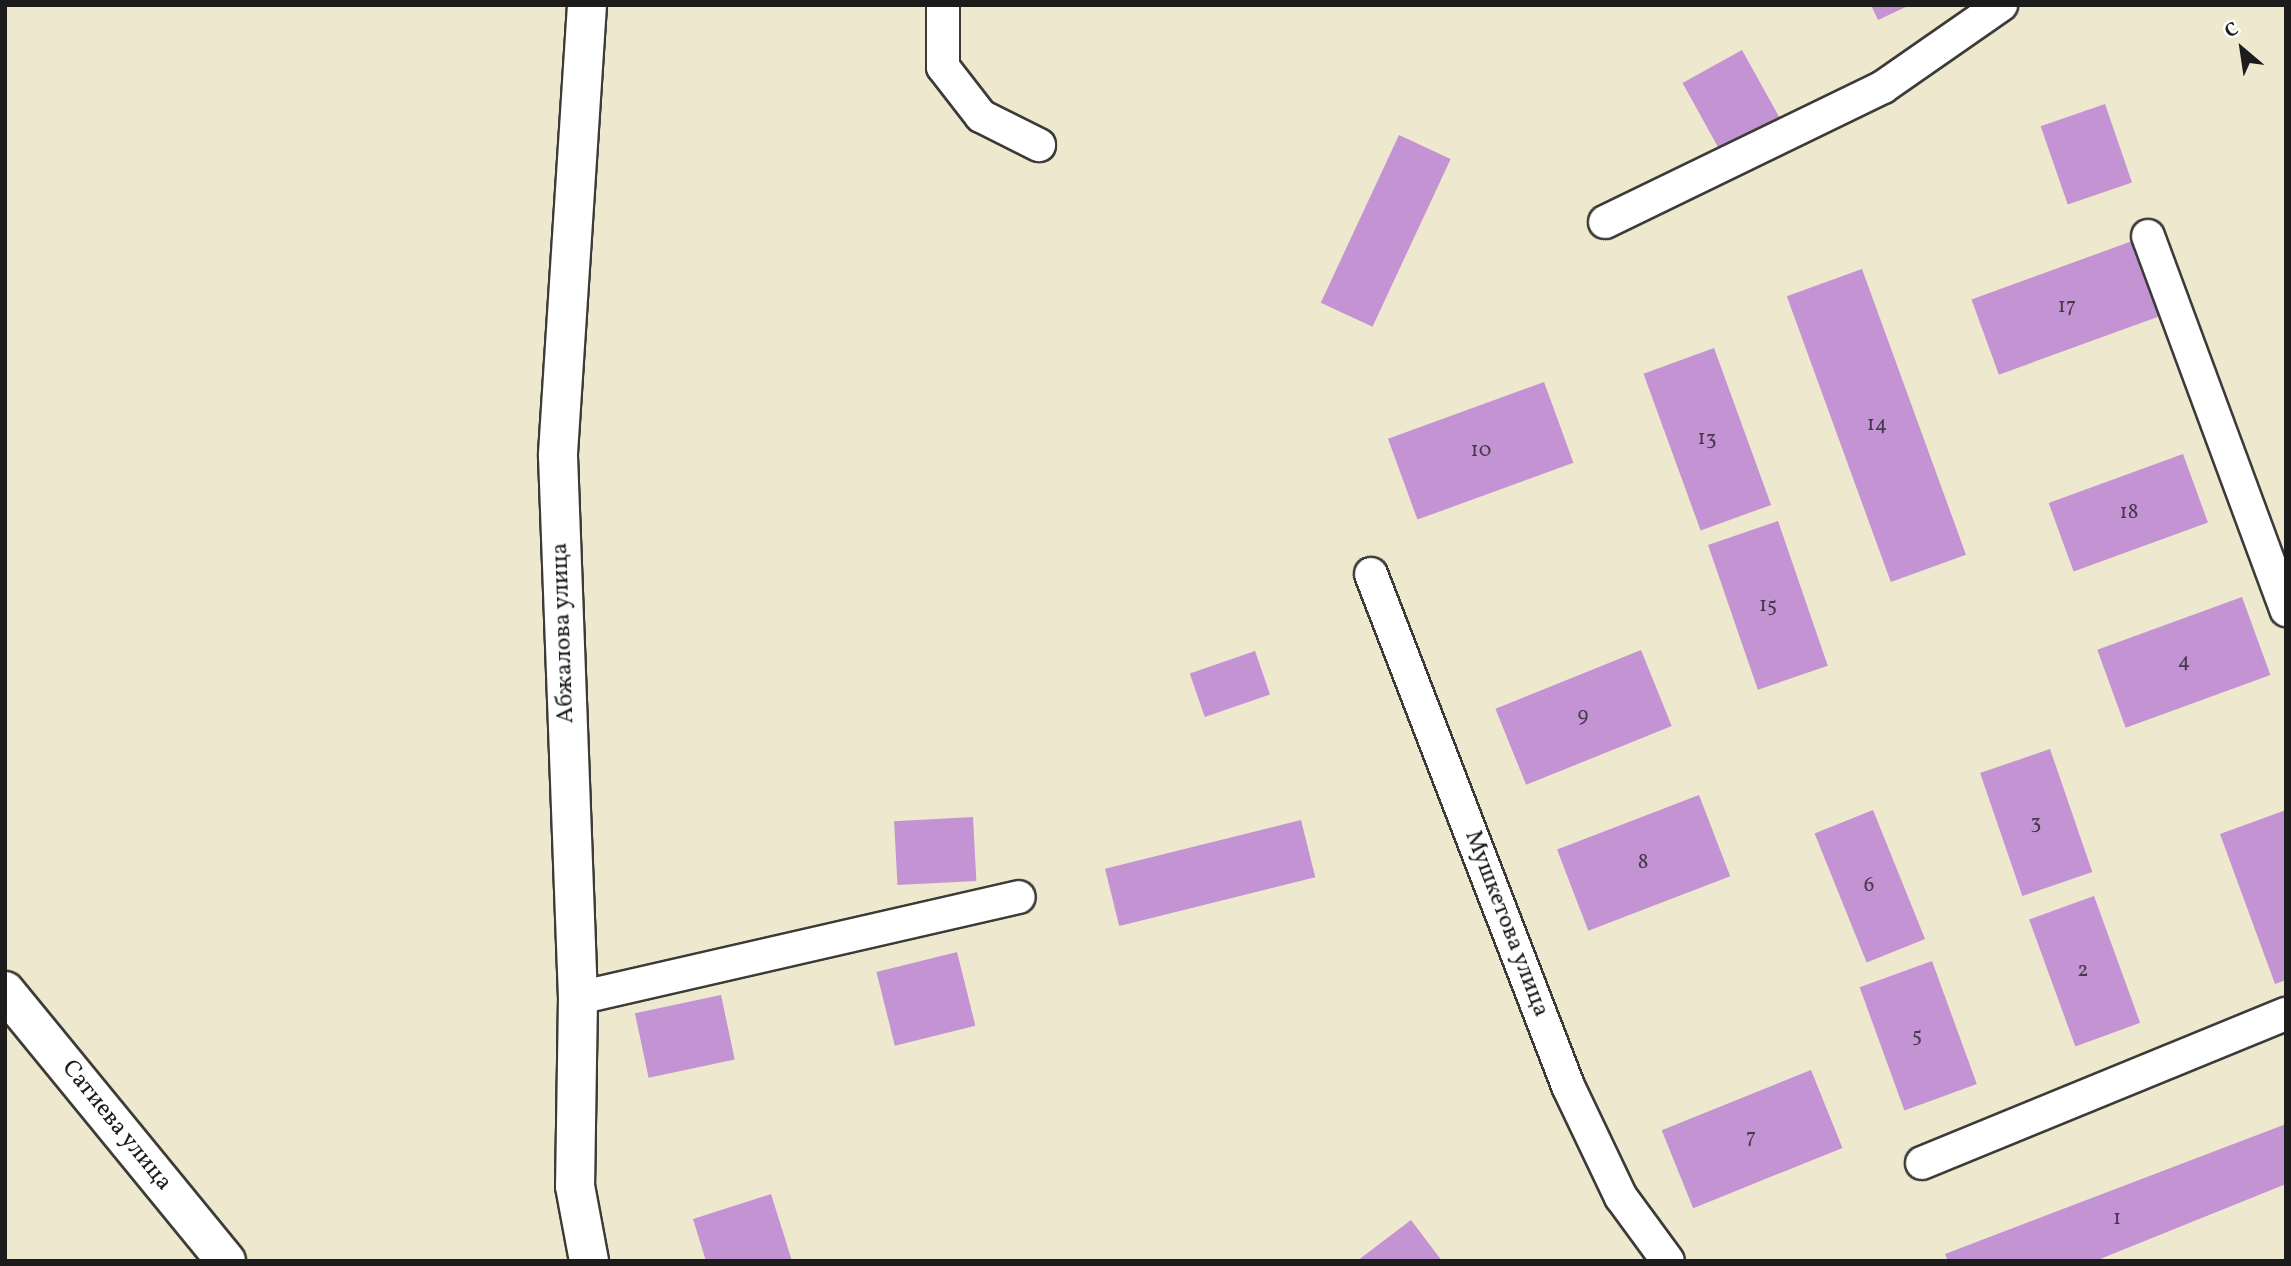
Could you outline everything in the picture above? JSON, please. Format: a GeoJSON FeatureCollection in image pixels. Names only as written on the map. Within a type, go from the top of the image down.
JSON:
{"type":"FeatureCollection","features":[{"type":"Feature","properties":{"kind":"street","name":"Абжалова улица"},"geometry":{"type":"LineString","coordinates":[[587,5],[558,456],[578,998],[575,1186],[589,1261]]}},
{"type":"Feature","properties":{"kind":"street"},"geometry":{"type":"LineString","coordinates":[[943,5],[943,66],[981,116],[1039,145]]}},
{"type":"Feature","properties":{"kind":"street"},"geometry":{"type":"LineString","coordinates":[[1605,222],[1883,87],[2001,5]]}},
{"type":"Feature","properties":{"kind":"street"},"geometry":{"type":"LineString","coordinates":[[2148,236],[2286,610]]}},
{"type":"Feature","properties":{"kind":"street","name":"Мушкетова улица"},"geometry":{"type":"LineString","coordinates":[[1371,574],[1568,1086],[1621,1197],[1668,1261]]}},
{"type":"Feature","properties":{"kind":"street"},"geometry":{"type":"LineString","coordinates":[[578,998],[1019,897]]}},
{"type":"Feature","properties":{"kind":"street","name":"Сатиева улица"},"geometry":{"type":"LineString","coordinates":[[5,991],[226,1261]]}},
{"type":"Feature","properties":{"kind":"street"},"geometry":{"type":"LineString","coordinates":[[1922,1163],[2286,1014]]}},
{"type":"Feature","properties":{"kind":"building"},"geometry":{"type":"Polygon","coordinates":[[[1871,5],[1910,5],[1878,20],[1871,5]]]}},
{"type":"Feature","properties":{"kind":"building"},"geometry":{"type":"Polygon","coordinates":[[[1742,50],[1781,120],[1721,153],[1683,83],[1742,50]]]}},
{"type":"Feature","properties":{"kind":"building"},"geometry":{"type":"Polygon","coordinates":[[[2105,104],[2132,182],[2068,205],[2041,126],[2105,104]]]}},
{"type":"Feature","properties":{"kind":"building"},"geometry":{"type":"Polygon","coordinates":[[[1399,135],[1451,159],[1372,327],[1321,303],[1399,135]]]}},
{"type":"Feature","properties":{"kind":"building"},"geometry":{"type":"Polygon","coordinates":[[[2135,240],[2162,315],[1999,375],[1971,300],[2135,240]]]}},
{"type":"Feature","properties":{"kind":"building"},"geometry":{"type":"Polygon","coordinates":[[[1862,269],[1966,555],[1891,582],[1787,296],[1862,269]]]}},
{"type":"Feature","properties":{"kind":"building"},"geometry":{"type":"Polygon","coordinates":[[[1714,348],[1771,505],[1701,531],[1644,374],[1714,348]]]}},
{"type":"Feature","properties":{"kind":"building"},"geometry":{"type":"Polygon","coordinates":[[[1544,382],[1573,463],[1417,520],[1388,439],[1544,382]]]}},
{"type":"Feature","properties":{"kind":"building"},"geometry":{"type":"Polygon","coordinates":[[[2183,454],[2208,523],[2074,572],[2049,503],[2183,454]]]}},
{"type":"Feature","properties":{"kind":"building"},"geometry":{"type":"Polygon","coordinates":[[[1778,521],[1828,666],[1758,690],[1708,545],[1778,521]]]}},
{"type":"Feature","properties":{"kind":"building"},"geometry":{"type":"Polygon","coordinates":[[[2242,597],[2270,675],[2126,728],[2097,650],[2242,597]]]}},
{"type":"Feature","properties":{"kind":"building"},"geometry":{"type":"Polygon","coordinates":[[[1641,650],[1672,726],[1526,785],[1495,709],[1641,650]]]}},
{"type":"Feature","properties":{"kind":"building"},"geometry":{"type":"Polygon","coordinates":[[[1255,651],[1270,694],[1205,717],[1190,673],[1255,651]]]}},
{"type":"Feature","properties":{"kind":"building"},"geometry":{"type":"Polygon","coordinates":[[[2050,749],[2092,872],[2022,896],[1980,773],[2050,749]]]}},
{"type":"Feature","properties":{"kind":"building"},"geometry":{"type":"Polygon","coordinates":[[[1699,795],[1730,876],[1588,931],[1557,849],[1699,795]]]}},
{"type":"Feature","properties":{"kind":"building"},"geometry":{"type":"Polygon","coordinates":[[[1873,810],[1925,939],[1867,962],[1815,834],[1873,810]]]}},
{"type":"Feature","properties":{"kind":"building"},"geometry":{"type":"Polygon","coordinates":[[[2286,810],[2286,980],[2275,984],[2220,834],[2286,810]]]}},
{"type":"Feature","properties":{"kind":"building"},"geometry":{"type":"Polygon","coordinates":[[[973,817],[976,881],[897,885],[894,821],[973,817]]]}},
{"type":"Feature","properties":{"kind":"building"},"geometry":{"type":"Polygon","coordinates":[[[1301,820],[1315,877],[1119,926],[1105,869],[1301,820]]]}},
{"type":"Feature","properties":{"kind":"building"},"geometry":{"type":"Polygon","coordinates":[[[2094,896],[2140,1023],[2075,1046],[2029,920],[2094,896]]]}},
{"type":"Feature","properties":{"kind":"building"},"geometry":{"type":"Polygon","coordinates":[[[957,952],[975,1026],[895,1046],[876,972],[957,952]]]}},
{"type":"Feature","properties":{"kind":"building"},"geometry":{"type":"Polygon","coordinates":[[[1932,961],[1977,1084],[1904,1110],[1860,987],[1932,961]]]}},
{"type":"Feature","properties":{"kind":"building"},"geometry":{"type":"Polygon","coordinates":[[[721,995],[735,1060],[649,1078],[635,1013],[721,995]]]}},
{"type":"Feature","properties":{"kind":"building"},"geometry":{"type":"Polygon","coordinates":[[[1811,1070],[1842,1148],[1693,1208],[1662,1130],[1811,1070]]]}},
{"type":"Feature","properties":{"kind":"building"},"geometry":{"type":"Polygon","coordinates":[[[2286,1124],[2286,1184],[2095,1261],[1948,1261],[1945,1254],[2286,1124]]]}},
{"type":"Feature","properties":{"kind":"building"},"geometry":{"type":"Polygon","coordinates":[[[771,1194],[792,1261],[706,1261],[693,1219],[771,1194]]]}},
{"type":"Feature","properties":{"kind":"building"},"geometry":{"type":"Polygon","coordinates":[[[1411,1220],[1442,1261],[1357,1261],[1411,1220]]]}}]}
